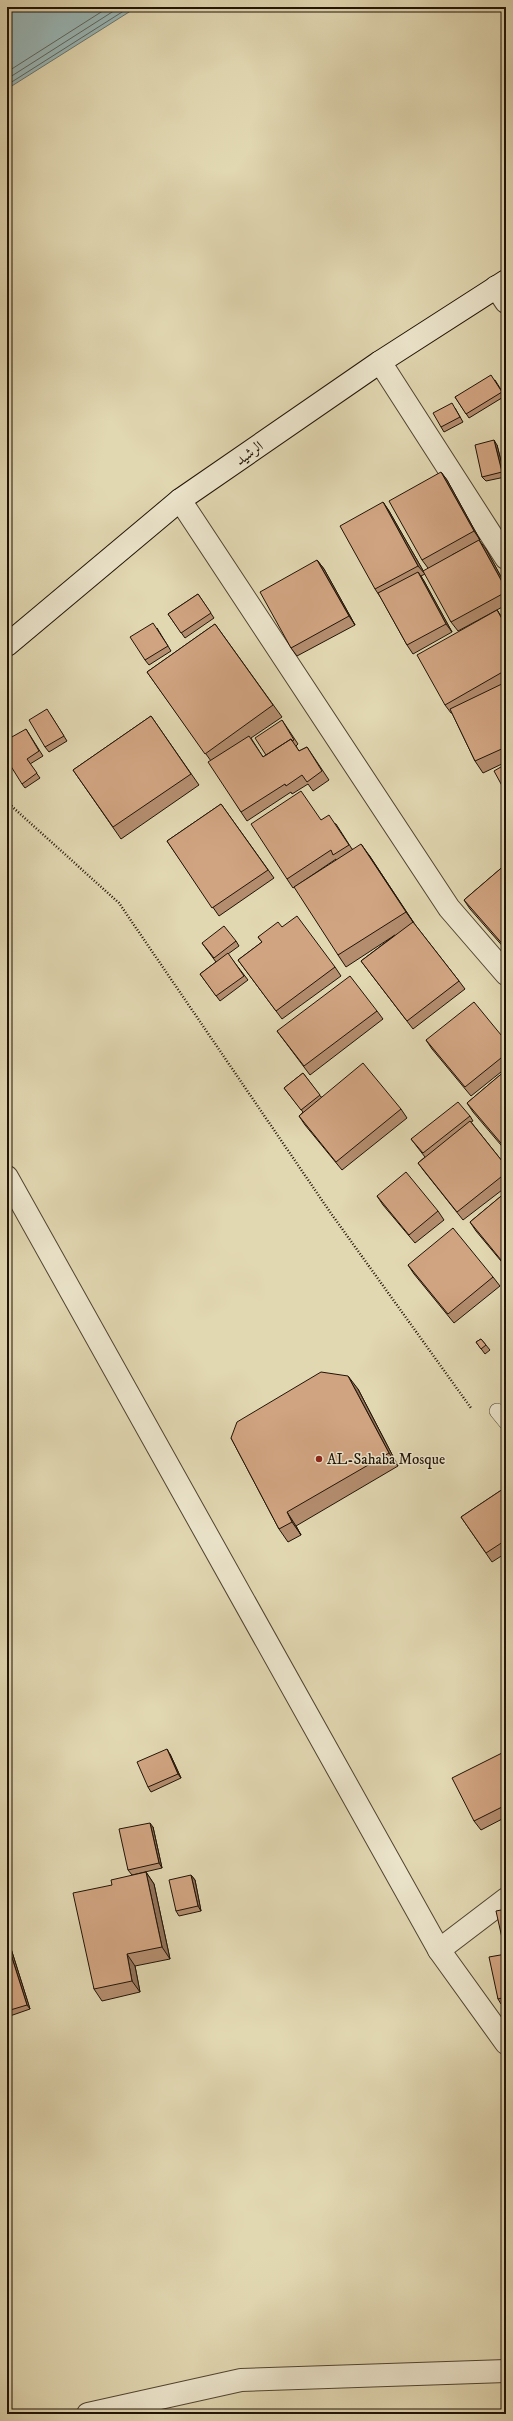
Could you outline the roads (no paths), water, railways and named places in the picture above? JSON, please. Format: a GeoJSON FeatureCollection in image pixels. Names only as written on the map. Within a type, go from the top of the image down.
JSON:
{"type":"FeatureCollection","features":[{"type":"Feature","properties":{"kind":"street","name":"الرشيد"},"geometry":{"type":"LineString","coordinates":[[7,645],[180,500],[380,362],[502,290]]}},
{"type":"Feature","properties":{"kind":"street"},"geometry":{"type":"LineString","coordinates":[[380,362],[506,558]]}},
{"type":"Feature","properties":{"kind":"street"},"geometry":{"type":"LineString","coordinates":[[180,500],[450,908],[506,974]]}},
{"type":"Feature","properties":{"kind":"street"},"geometry":{"type":"LineString","coordinates":[[7,1177],[439,1950],[506,2043]]}},
{"type":"Feature","properties":{"kind":"street"},"geometry":{"type":"LineString","coordinates":[[439,1950],[506,1898]]}},
{"type":"Feature","properties":{"kind":"street"},"geometry":{"type":"LineString","coordinates":[[88,2414],[162,2406],[242,2380],[506,2371]]}},
{"type":"Feature","properties":{"kind":"water"},"geometry":{"type":"Polygon","coordinates":[[[7,7],[137,7],[7,89],[7,7]]]}},
{"type":"Feature","properties":{"kind":"place","name":"AL-Sahaba Mosque"},"geometry":{"type":"Point","coordinates":[319,1459]}}]}
